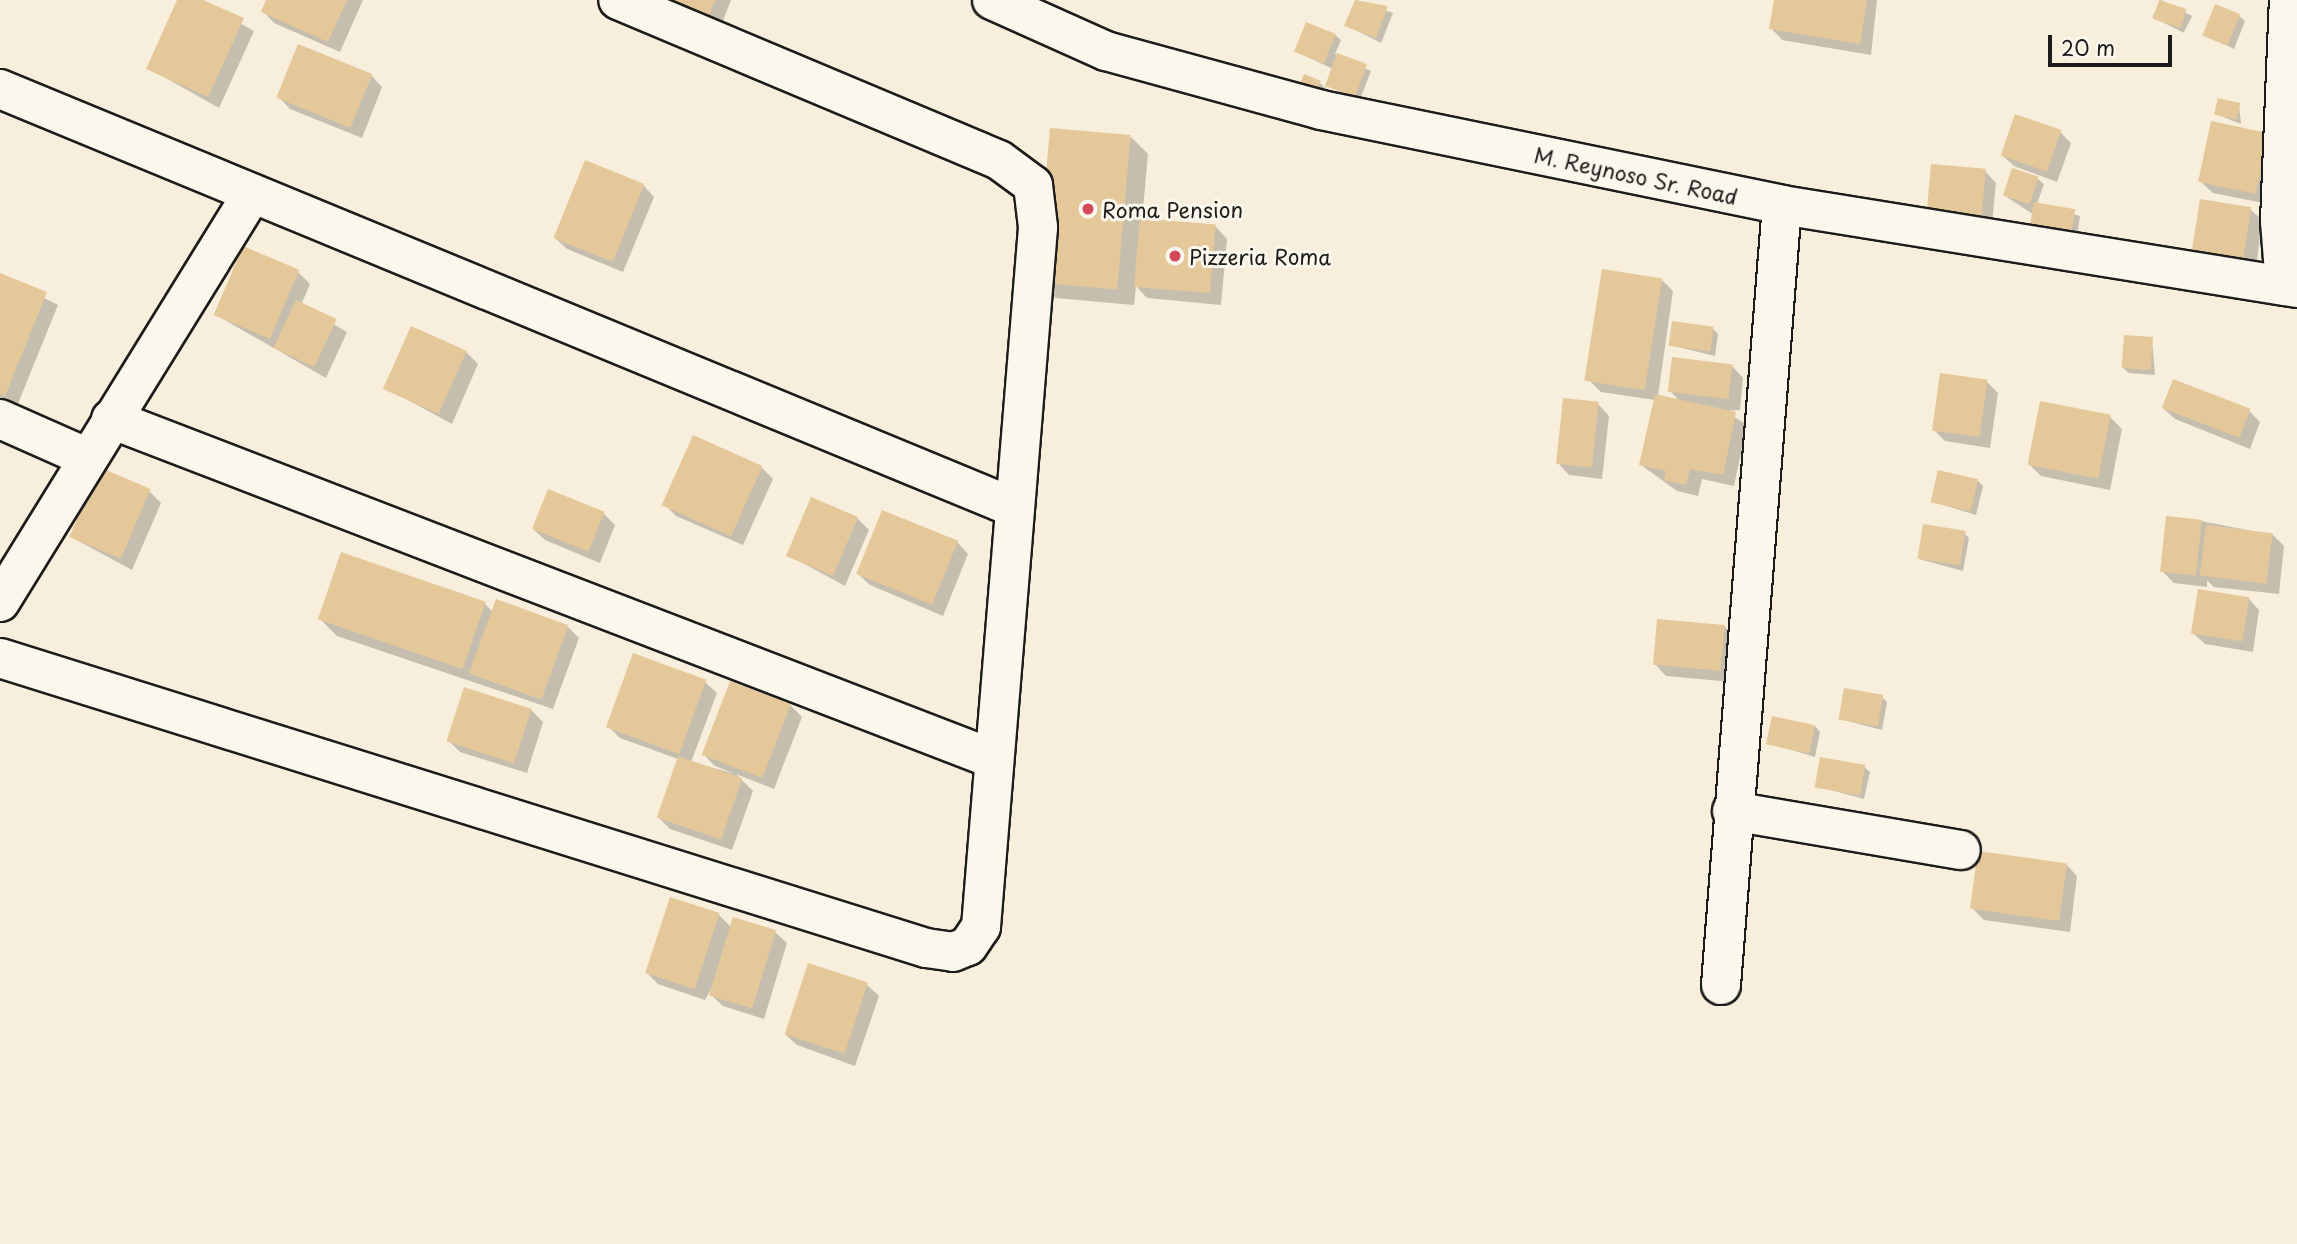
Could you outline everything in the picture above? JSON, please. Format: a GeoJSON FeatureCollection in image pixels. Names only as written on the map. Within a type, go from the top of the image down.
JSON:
{"type":"FeatureCollection","features":[{"type":"Feature","properties":{"kind":"street"},"geometry":{"type":"LineString","coordinates":[[0,658],[501,819],[954,952],[968,946],[981,927],[991,758],[1038,227],[1033,185],[999,160],[618,0]]}},
{"type":"Feature","properties":{"kind":"street","name":"M. Reynoso Sr. Road"},"geometry":{"type":"LineString","coordinates":[[992,0],[1106,51],[1198,80],[1782,205],[2291,287]]}},
{"type":"Feature","properties":{"kind":"street"},"geometry":{"type":"LineString","coordinates":[[2289,0],[2280,221],[2291,287]]}},
{"type":"Feature","properties":{"kind":"street"},"geometry":{"type":"LineString","coordinates":[[0,89],[1015,508]]}},
{"type":"Feature","properties":{"kind":"street"},"geometry":{"type":"LineString","coordinates":[[0,602],[252,194]]}},
{"type":"Feature","properties":{"kind":"street"},"geometry":{"type":"LineString","coordinates":[[1721,985],[1732,811],[1782,205]]}},
{"type":"Feature","properties":{"kind":"street"},"geometry":{"type":"LineString","coordinates":[[0,419],[89,458]]}},
{"type":"Feature","properties":{"kind":"street"},"geometry":{"type":"LineString","coordinates":[[111,419],[991,758]]}},
{"type":"Feature","properties":{"kind":"street"},"geometry":{"type":"LineString","coordinates":[[1732,811],[1961,850]]}},
{"type":"Feature","properties":{"kind":"building"},"geometry":{"type":"Polygon","coordinates":[[[177,0],[203,0],[244,18],[208,97],[146,69],[177,0]]]}},
{"type":"Feature","properties":{"kind":"building"},"geometry":{"type":"Polygon","coordinates":[[[266,0],[347,0],[328,42],[261,12],[266,0]]]}},
{"type":"Feature","properties":{"kind":"building"},"geometry":{"type":"Polygon","coordinates":[[[670,0],[715,0],[709,15],[670,0]]]}},
{"type":"Feature","properties":{"kind":"building"},"geometry":{"type":"Polygon","coordinates":[[[1355,0],[1388,6],[1376,38],[1344,26],[1355,0]]]}},
{"type":"Feature","properties":{"kind":"building"},"geometry":{"type":"Polygon","coordinates":[[[1774,0],[1867,0],[1860,44],[1769,29],[1774,0]]]}},
{"type":"Feature","properties":{"kind":"building"},"geometry":{"type":"Polygon","coordinates":[[[2159,0],[2187,9],[2180,28],[2153,19],[2159,0]]]}},
{"type":"Feature","properties":{"kind":"building"},"geometry":{"type":"Polygon","coordinates":[[[2215,4],[2240,14],[2227,46],[2202,36],[2215,4]]]}},
{"type":"Feature","properties":{"kind":"building"},"geometry":{"type":"Polygon","coordinates":[[[1306,22],[1336,34],[1324,64],[1294,52],[1306,22]]]}},
{"type":"Feature","properties":{"kind":"building"},"geometry":{"type":"Polygon","coordinates":[[[298,44],[372,74],[350,128],[276,98],[298,44]]]}},
{"type":"Feature","properties":{"kind":"building"},"geometry":{"type":"Polygon","coordinates":[[[1337,53],[1367,64],[1355,97],[1325,86],[1337,53]]]}},
{"type":"Feature","properties":{"kind":"building"},"geometry":{"type":"Polygon","coordinates":[[[1304,74],[1321,81],[1311,106],[1294,99],[1304,74]]]}},
{"type":"Feature","properties":{"kind":"building"},"geometry":{"type":"Polygon","coordinates":[[[2218,98],[2240,103],[2237,120],[2214,115],[2218,98]]]}},
{"type":"Feature","properties":{"kind":"building"},"geometry":{"type":"Polygon","coordinates":[[[2015,114],[2061,130],[2047,172],[2001,156],[2015,114]]]}},
{"type":"Feature","properties":{"kind":"building"},"geometry":{"type":"Polygon","coordinates":[[[2211,121],[2269,133],[2256,194],[2198,182],[2211,121]]]}},
{"type":"Feature","properties":{"kind":"building"},"geometry":{"type":"Polygon","coordinates":[[[1050,128],[1131,135],[1117,289],[1036,282],[1050,128]]]}},
{"type":"Feature","properties":{"kind":"building"},"geometry":{"type":"Polygon","coordinates":[[[585,160],[644,184],[613,262],[554,238],[585,160]]]}},
{"type":"Feature","properties":{"kind":"building"},"geometry":{"type":"Polygon","coordinates":[[[1931,164],[1986,169],[1981,223],[1926,218],[1931,164]]]}},
{"type":"Feature","properties":{"kind":"building"},"geometry":{"type":"Polygon","coordinates":[[[2012,168],[2039,177],[2030,204],[2003,196],[2012,168]]]}},
{"type":"Feature","properties":{"kind":"building"},"geometry":{"type":"Polygon","coordinates":[[[2200,199],[2251,207],[2241,275],[2189,267],[2200,199]]]}},
{"type":"Feature","properties":{"kind":"building"},"geometry":{"type":"Polygon","coordinates":[[[2034,202],[2075,209],[2070,238],[2029,231],[2034,202]]]}},
{"type":"Feature","properties":{"kind":"building","name":"Pizzeria Roma"},"geometry":{"type":"Polygon","coordinates":[[[1140,218],[1216,225],[1210,293],[1134,287],[1140,218]]]}},
{"type":"Feature","properties":{"kind":"building"},"geometry":{"type":"Polygon","coordinates":[[[243,246],[299,270],[270,339],[214,315],[243,246]]]}},
{"type":"Feature","properties":{"kind":"building"},"geometry":{"type":"Polygon","coordinates":[[[1602,269],[1662,279],[1645,390],[1584,381],[1602,269]]]}},
{"type":"Feature","properties":{"kind":"building"},"geometry":{"type":"Polygon","coordinates":[[[0,273],[47,292],[5,396],[0,394],[0,273]]]}},
{"type":"Feature","properties":{"kind":"building"},"geometry":{"type":"Polygon","coordinates":[[[296,300],[337,319],[314,367],[274,348],[296,300]]]}},
{"type":"Feature","properties":{"kind":"building"},"geometry":{"type":"Polygon","coordinates":[[[1672,321],[1714,327],[1710,352],[1669,346],[1672,321]]]}},
{"type":"Feature","properties":{"kind":"building"},"geometry":{"type":"Polygon","coordinates":[[[411,326],[467,351],[439,414],[383,389],[411,326]]]}},
{"type":"Feature","properties":{"kind":"building"},"geometry":{"type":"Polygon","coordinates":[[[2124,335],[2153,337],[2151,370],[2122,368],[2124,335]]]}},
{"type":"Feature","properties":{"kind":"building"},"geometry":{"type":"Polygon","coordinates":[[[1672,357],[1733,364],[1728,399],[1668,392],[1672,357]]]}},
{"type":"Feature","properties":{"kind":"building"},"geometry":{"type":"Polygon","coordinates":[[[1940,373],[1988,380],[1979,437],[1932,430],[1940,373]]]}},
{"type":"Feature","properties":{"kind":"building"},"geometry":{"type":"Polygon","coordinates":[[[2173,379],[2250,409],[2239,438],[2162,408],[2173,379]]]}},
{"type":"Feature","properties":{"kind":"building"},"geometry":{"type":"Polygon","coordinates":[[[1655,394],[1736,412],[1723,475],[1690,469],[1686,485],[1664,480],[1666,471],[1639,465],[1655,394]]]}},
{"type":"Feature","properties":{"kind":"building"},"geometry":{"type":"Polygon","coordinates":[[[1563,398],[1599,402],[1592,467],[1556,464],[1563,398]]]}},
{"type":"Feature","properties":{"kind":"building"},"geometry":{"type":"Polygon","coordinates":[[[2040,401],[2111,415],[2098,479],[2028,465],[2040,401]]]}},
{"type":"Feature","properties":{"kind":"building"},"geometry":{"type":"Polygon","coordinates":[[[693,435],[762,466],[731,536],[662,505],[693,435]]]}},
{"type":"Feature","properties":{"kind":"building"},"geometry":{"type":"Polygon","coordinates":[[[99,467],[151,489],[121,559],[69,537],[99,467]]]}},
{"type":"Feature","properties":{"kind":"building"},"geometry":{"type":"Polygon","coordinates":[[[1938,470],[1978,479],[1971,511],[1931,502],[1938,470]]]}},
{"type":"Feature","properties":{"kind":"building"},"geometry":{"type":"Polygon","coordinates":[[[548,489],[605,512],[588,552],[532,529],[548,489]]]}},
{"type":"Feature","properties":{"kind":"building"},"geometry":{"type":"Polygon","coordinates":[[[811,497],[858,517],[833,576],[786,556],[811,497]]]}},
{"type":"Feature","properties":{"kind":"building"},"geometry":{"type":"Polygon","coordinates":[[[882,510],[958,541],[932,605],[856,574],[882,510]]]}},
{"type":"Feature","properties":{"kind":"building"},"geometry":{"type":"Polygon","coordinates":[[[2166,516],[2202,520],[2196,575],[2160,572],[2166,516]]]}},
{"type":"Feature","properties":{"kind":"building"},"geometry":{"type":"Polygon","coordinates":[[[1923,524],[1965,531],[1960,565],[1918,559],[1923,524]]]}},
{"type":"Feature","properties":{"kind":"building"},"geometry":{"type":"Polygon","coordinates":[[[2206,525],[2273,533],[2266,584],[2200,576],[2206,525]]]}},
{"type":"Feature","properties":{"kind":"building"},"geometry":{"type":"Polygon","coordinates":[[[341,552],[486,602],[463,669],[318,619],[341,552]]]}},
{"type":"Feature","properties":{"kind":"building"},"geometry":{"type":"Polygon","coordinates":[[[2198,589],[2249,597],[2242,642],[2191,633],[2198,589]]]}},
{"type":"Feature","properties":{"kind":"building"},"geometry":{"type":"Polygon","coordinates":[[[496,599],[568,625],[541,700],[469,673],[496,599]]]}},
{"type":"Feature","properties":{"kind":"building"},"geometry":{"type":"Polygon","coordinates":[[[1657,619],[1725,625],[1721,671],[1653,665],[1657,619]]]}},
{"type":"Feature","properties":{"kind":"building"},"geometry":{"type":"Polygon","coordinates":[[[633,653],[706,680],[679,754],[606,727],[633,653]]]}},
{"type":"Feature","properties":{"kind":"building"},"geometry":{"type":"Polygon","coordinates":[[[730,681],[791,704],[762,778],[702,755],[730,681]]]}},
{"type":"Feature","properties":{"kind":"building"},"geometry":{"type":"Polygon","coordinates":[[[464,687],[532,709],[514,763],[446,741],[464,687]]]}},
{"type":"Feature","properties":{"kind":"building"},"geometry":{"type":"Polygon","coordinates":[[[1844,688],[1883,695],[1878,726],[1838,720],[1844,688]]]}},
{"type":"Feature","properties":{"kind":"building"},"geometry":{"type":"Polygon","coordinates":[[[1772,716],[1815,725],[1809,754],[1766,744],[1772,716]]]}},
{"type":"Feature","properties":{"kind":"building"},"geometry":{"type":"Polygon","coordinates":[[[678,756],[742,778],[721,840],[657,817],[678,756]]]}},
{"type":"Feature","properties":{"kind":"building"},"geometry":{"type":"Polygon","coordinates":[[[1820,757],[1865,765],[1860,796],[1815,788],[1820,757]]]}},
{"type":"Feature","properties":{"kind":"building"},"geometry":{"type":"Polygon","coordinates":[[[1978,851],[2067,864],[2059,921],[1970,908],[1978,851]]]}},
{"type":"Feature","properties":{"kind":"building"},"geometry":{"type":"Polygon","coordinates":[[[670,897],[719,913],[695,989],[645,973],[670,897]]]}},
{"type":"Feature","properties":{"kind":"building"},"geometry":{"type":"Polygon","coordinates":[[[733,917],[776,930],[752,1009],[709,995],[733,917]]]}},
{"type":"Feature","properties":{"kind":"building"},"geometry":{"type":"Polygon","coordinates":[[[808,963],[868,982],[845,1054],[785,1034],[808,963]]]}},
{"type":"Feature","properties":{"kind":"place","name":"Roma Pension"},"geometry":{"type":"Point","coordinates":[1088,209]}},
{"type":"Feature","properties":{"kind":"place","name":"Pizzeria Roma"},"geometry":{"type":"Point","coordinates":[1175,256]}}]}
